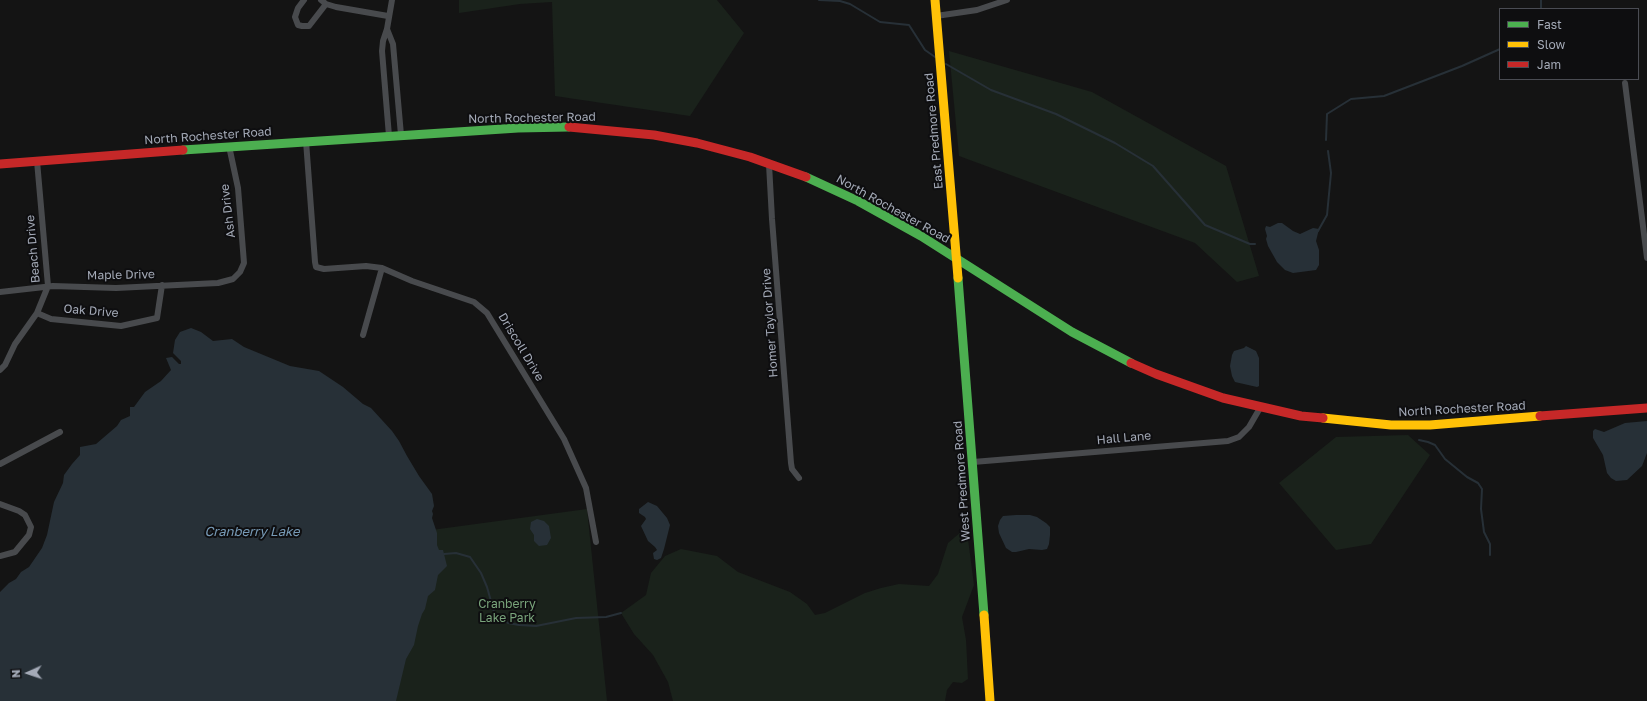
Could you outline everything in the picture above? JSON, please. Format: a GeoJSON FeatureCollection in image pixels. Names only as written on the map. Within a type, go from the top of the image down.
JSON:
{"type":"FeatureCollection","features":[{"type":"Feature","properties":{"kind":"main road","name":"East Predmore Road"},"geometry":{"type":"LineString","coordinates":[[935,0],[957,260]]}},
{"type":"Feature","properties":{"kind":"main road","name":"North Rochester Road"},"geometry":{"type":"LineString","coordinates":[[0,164],[230,146],[518,128],[577,127],[654,135],[697,143],[750,157],[806,177],[858,201],[921,236],[1072,332],[1130,363],[1216,396],[1260,408],[1301,416],[1391,425],[1430,425],[1480,422],[1647,408]]}},
{"type":"Feature","properties":{"kind":"main road","name":"West Predmore Road"},"geometry":{"type":"LineString","coordinates":[[957,260],[990,701]]}},
{"type":"Feature","properties":{"kind":"street"},"geometry":{"type":"LineString","coordinates":[[304,0],[295,13],[298,24],[302,26],[309,26],[326,4]]}},
{"type":"Feature","properties":{"kind":"street"},"geometry":{"type":"LineString","coordinates":[[321,0],[326,4],[347,10],[388,16]]}},
{"type":"Feature","properties":{"kind":"street"},"geometry":{"type":"LineString","coordinates":[[392,0],[388,16],[388,29],[393,44],[401,135]]}},
{"type":"Feature","properties":{"kind":"street"},"geometry":{"type":"LineString","coordinates":[[936,16],[977,10],[1007,0]]}},
{"type":"Feature","properties":{"kind":"street"},"geometry":{"type":"LineString","coordinates":[[388,29],[383,42],[382,51],[389,136]]}},
{"type":"Feature","properties":{"kind":"street"},"geometry":{"type":"LineString","coordinates":[[1624,83],[1647,258]]}},
{"type":"Feature","properties":{"kind":"street","name":"Driscoll Drive"},"geometry":{"type":"LineString","coordinates":[[306,141],[314,262],[316,267],[324,270],[366,266],[382,268],[412,281],[474,302],[487,313],[564,439],[586,488],[596,542]]}},
{"type":"Feature","properties":{"kind":"street","name":"Ash Drive"},"geometry":{"type":"LineString","coordinates":[[230,146],[238,188],[244,246],[244,262],[240,272]]}},
{"type":"Feature","properties":{"kind":"street","name":"Beach Drive"},"geometry":{"type":"LineString","coordinates":[[0,370],[5,365],[15,344],[37,313],[48,286],[37,161]]}},
{"type":"Feature","properties":{"kind":"street","name":"Homer Taylor Drive"},"geometry":{"type":"LineString","coordinates":[[769,164],[791,463],[792,469],[799,478]]}},
{"type":"Feature","properties":{"kind":"street"},"geometry":{"type":"LineString","coordinates":[[363,335],[382,268]]}},
{"type":"Feature","properties":{"kind":"street","name":"Maple Drive"},"geometry":{"type":"LineString","coordinates":[[0,292],[48,286],[116,288],[218,283],[233,279],[240,272]]}},
{"type":"Feature","properties":{"kind":"street","name":"Oak Drive"},"geometry":{"type":"LineString","coordinates":[[37,313],[52,319],[121,326],[158,318],[162,285]]}},
{"type":"Feature","properties":{"kind":"street","name":"Hall Lane"},"geometry":{"type":"LineString","coordinates":[[973,462],[1228,441],[1239,437],[1249,427],[1260,408]]}},
{"type":"Feature","properties":{"kind":"street"},"geometry":{"type":"LineString","coordinates":[[0,464],[60,432]]}},
{"type":"Feature","properties":{"kind":"street"},"geometry":{"type":"LineString","coordinates":[[0,504],[19,511],[25,515],[31,527],[29,535],[15,552],[0,556]]}},
{"type":"Feature","properties":{"kind":"green space"},"geometry":{"type":"Polygon","coordinates":[[[459,0],[717,0],[744,33],[690,116],[555,96],[552,2],[520,4],[459,13],[459,0]]]}},
{"type":"Feature","properties":{"kind":"green space"},"geometry":{"type":"Polygon","coordinates":[[[949,51],[1092,92],[1226,166],[1259,276],[1237,282],[1195,243],[959,156],[949,51]]]}},
{"type":"Feature","properties":{"kind":"green space"},"geometry":{"type":"Polygon","coordinates":[[[1408,435],[1430,455],[1371,544],[1336,550],[1279,483],[1336,437],[1408,435]]]}},
{"type":"Feature","properties":{"kind":"green space","name":"Cranberry Lake Park"},"geometry":{"type":"Polygon","coordinates":[[[587,509],[607,701],[289,701],[276,551],[587,509]]]}},
{"type":"Feature","properties":{"kind":"green space"},"geometry":{"type":"Polygon","coordinates":[[[961,532],[968,539],[974,585],[962,617],[966,640],[968,679],[962,683],[953,682],[947,690],[945,701],[673,701],[668,682],[653,655],[634,634],[621,613],[646,595],[651,573],[665,556],[681,549],[717,556],[738,572],[790,592],[807,604],[815,615],[825,613],[865,593],[881,588],[899,584],[929,586],[938,574],[948,543],[961,532]]]}},
{"type":"Feature","properties":{"kind":"water"},"geometry":{"type":"Polygon","coordinates":[[[1278,223],[1282,223],[1300,234],[1313,228],[1319,229],[1316,241],[1319,250],[1319,265],[1316,270],[1293,273],[1285,270],[1277,262],[1268,246],[1265,229],[1266,226],[1270,227],[1278,223]]]}},
{"type":"Feature","properties":{"kind":"water","name":"Cranberry Lake"},"geometry":{"type":"Polygon","coordinates":[[[191,328],[201,332],[213,341],[232,339],[244,347],[290,366],[319,371],[343,387],[363,404],[371,408],[392,431],[419,476],[432,494],[434,506],[432,518],[437,533],[437,545],[439,550],[443,550],[447,566],[438,575],[435,590],[428,596],[425,609],[418,626],[414,645],[406,659],[396,701],[0,701],[0,592],[9,583],[16,579],[21,572],[29,567],[42,548],[47,535],[54,502],[63,483],[64,475],[80,455],[80,447],[96,444],[117,426],[121,420],[130,416],[130,407],[134,407],[145,392],[161,381],[171,370],[166,358],[172,357],[179,364],[181,364],[181,361],[173,353],[175,340],[180,332],[191,328]]]}},
{"type":"Feature","properties":{"kind":"water"},"geometry":{"type":"Polygon","coordinates":[[[1246,346],[1256,351],[1259,358],[1259,386],[1257,387],[1235,382],[1232,376],[1230,366],[1232,355],[1234,351],[1246,346]]]}},
{"type":"Feature","properties":{"kind":"water"},"geometry":{"type":"Polygon","coordinates":[[[1647,421],[1647,453],[1642,466],[1627,480],[1616,481],[1607,473],[1603,455],[1593,438],[1593,431],[1595,429],[1604,432],[1625,423],[1647,421]]]}},
{"type":"Feature","properties":{"kind":"water"},"geometry":{"type":"Polygon","coordinates":[[[648,502],[657,506],[667,518],[670,525],[661,558],[657,560],[654,559],[653,553],[657,550],[648,541],[641,526],[646,519],[639,513],[639,509],[648,502]]]}},
{"type":"Feature","properties":{"kind":"water"},"geometry":{"type":"Polygon","coordinates":[[[1030,515],[1037,517],[1050,527],[1049,544],[1047,549],[1029,549],[1012,552],[1006,548],[999,533],[998,526],[1003,516],[1030,515]]]}},
{"type":"Feature","properties":{"kind":"water"},"geometry":{"type":"Polygon","coordinates":[[[537,519],[544,521],[549,526],[551,538],[547,545],[539,546],[534,541],[534,535],[530,529],[531,522],[537,519]]]}},
{"type":"Feature","properties":{"kind":"waterway"},"geometry":{"type":"LineString","coordinates":[[819,0],[840,1],[850,4],[880,22],[909,25],[925,50],[935,57]]}},
{"type":"Feature","properties":{"kind":"waterway"},"geometry":{"type":"LineString","coordinates":[[1541,0],[1541,8]]}},
{"type":"Feature","properties":{"kind":"waterway"},"geometry":{"type":"LineString","coordinates":[[1326,140],[1327,114],[1351,99],[1384,96],[1462,66],[1499,49]]}},
{"type":"Feature","properties":{"kind":"waterway"},"geometry":{"type":"LineString","coordinates":[[946,64],[991,90],[1056,114],[1115,143],[1153,166],[1205,225],[1250,244],[1255,244]]}},
{"type":"Feature","properties":{"kind":"waterway"},"geometry":{"type":"LineString","coordinates":[[1318,231],[1327,215],[1331,173],[1328,151]]}},
{"type":"Feature","properties":{"kind":"waterway"},"geometry":{"type":"LineString","coordinates":[[1419,440],[1435,445],[1445,459],[1467,477],[1478,483],[1482,489],[1481,509],[1484,532],[1490,544],[1490,555]]}},
{"type":"Feature","properties":{"kind":"waterway"},"geometry":{"type":"LineString","coordinates":[[444,554],[456,553],[470,557],[481,573],[487,587],[494,612],[497,616],[508,623],[536,626],[576,618],[606,617],[621,613]]}},
{"type":"Feature","properties":{"kind":"traffic: fast"},"geometry":{"type":"LineString","coordinates":[[183,150],[518,128],[569,127]]}},
{"type":"Feature","properties":{"kind":"traffic: fast"},"geometry":{"type":"LineString","coordinates":[[806,177],[858,201],[921,236],[1072,332],[1131,363]]}},
{"type":"Feature","properties":{"kind":"traffic: fast"},"geometry":{"type":"LineString","coordinates":[[958,278],[984,615]]}},
{"type":"Feature","properties":{"kind":"traffic: slow"},"geometry":{"type":"LineString","coordinates":[[935,0],[958,278]]}},
{"type":"Feature","properties":{"kind":"traffic: slow"},"geometry":{"type":"LineString","coordinates":[[1323,418],[1391,425],[1430,425],[1540,416]]}},
{"type":"Feature","properties":{"kind":"traffic: slow"},"geometry":{"type":"LineString","coordinates":[[984,615],[990,701]]}},
{"type":"Feature","properties":{"kind":"traffic: jam"},"geometry":{"type":"LineString","coordinates":[[569,127],[654,135],[697,143],[750,157],[806,177]]}},
{"type":"Feature","properties":{"kind":"traffic: jam"},"geometry":{"type":"LineString","coordinates":[[0,164],[183,150]]}},
{"type":"Feature","properties":{"kind":"traffic: jam"},"geometry":{"type":"LineString","coordinates":[[1131,363],[1156,374],[1223,398],[1301,416],[1323,418]]}},
{"type":"Feature","properties":{"kind":"traffic: jam"},"geometry":{"type":"LineString","coordinates":[[1540,416],[1647,408]]}}]}
